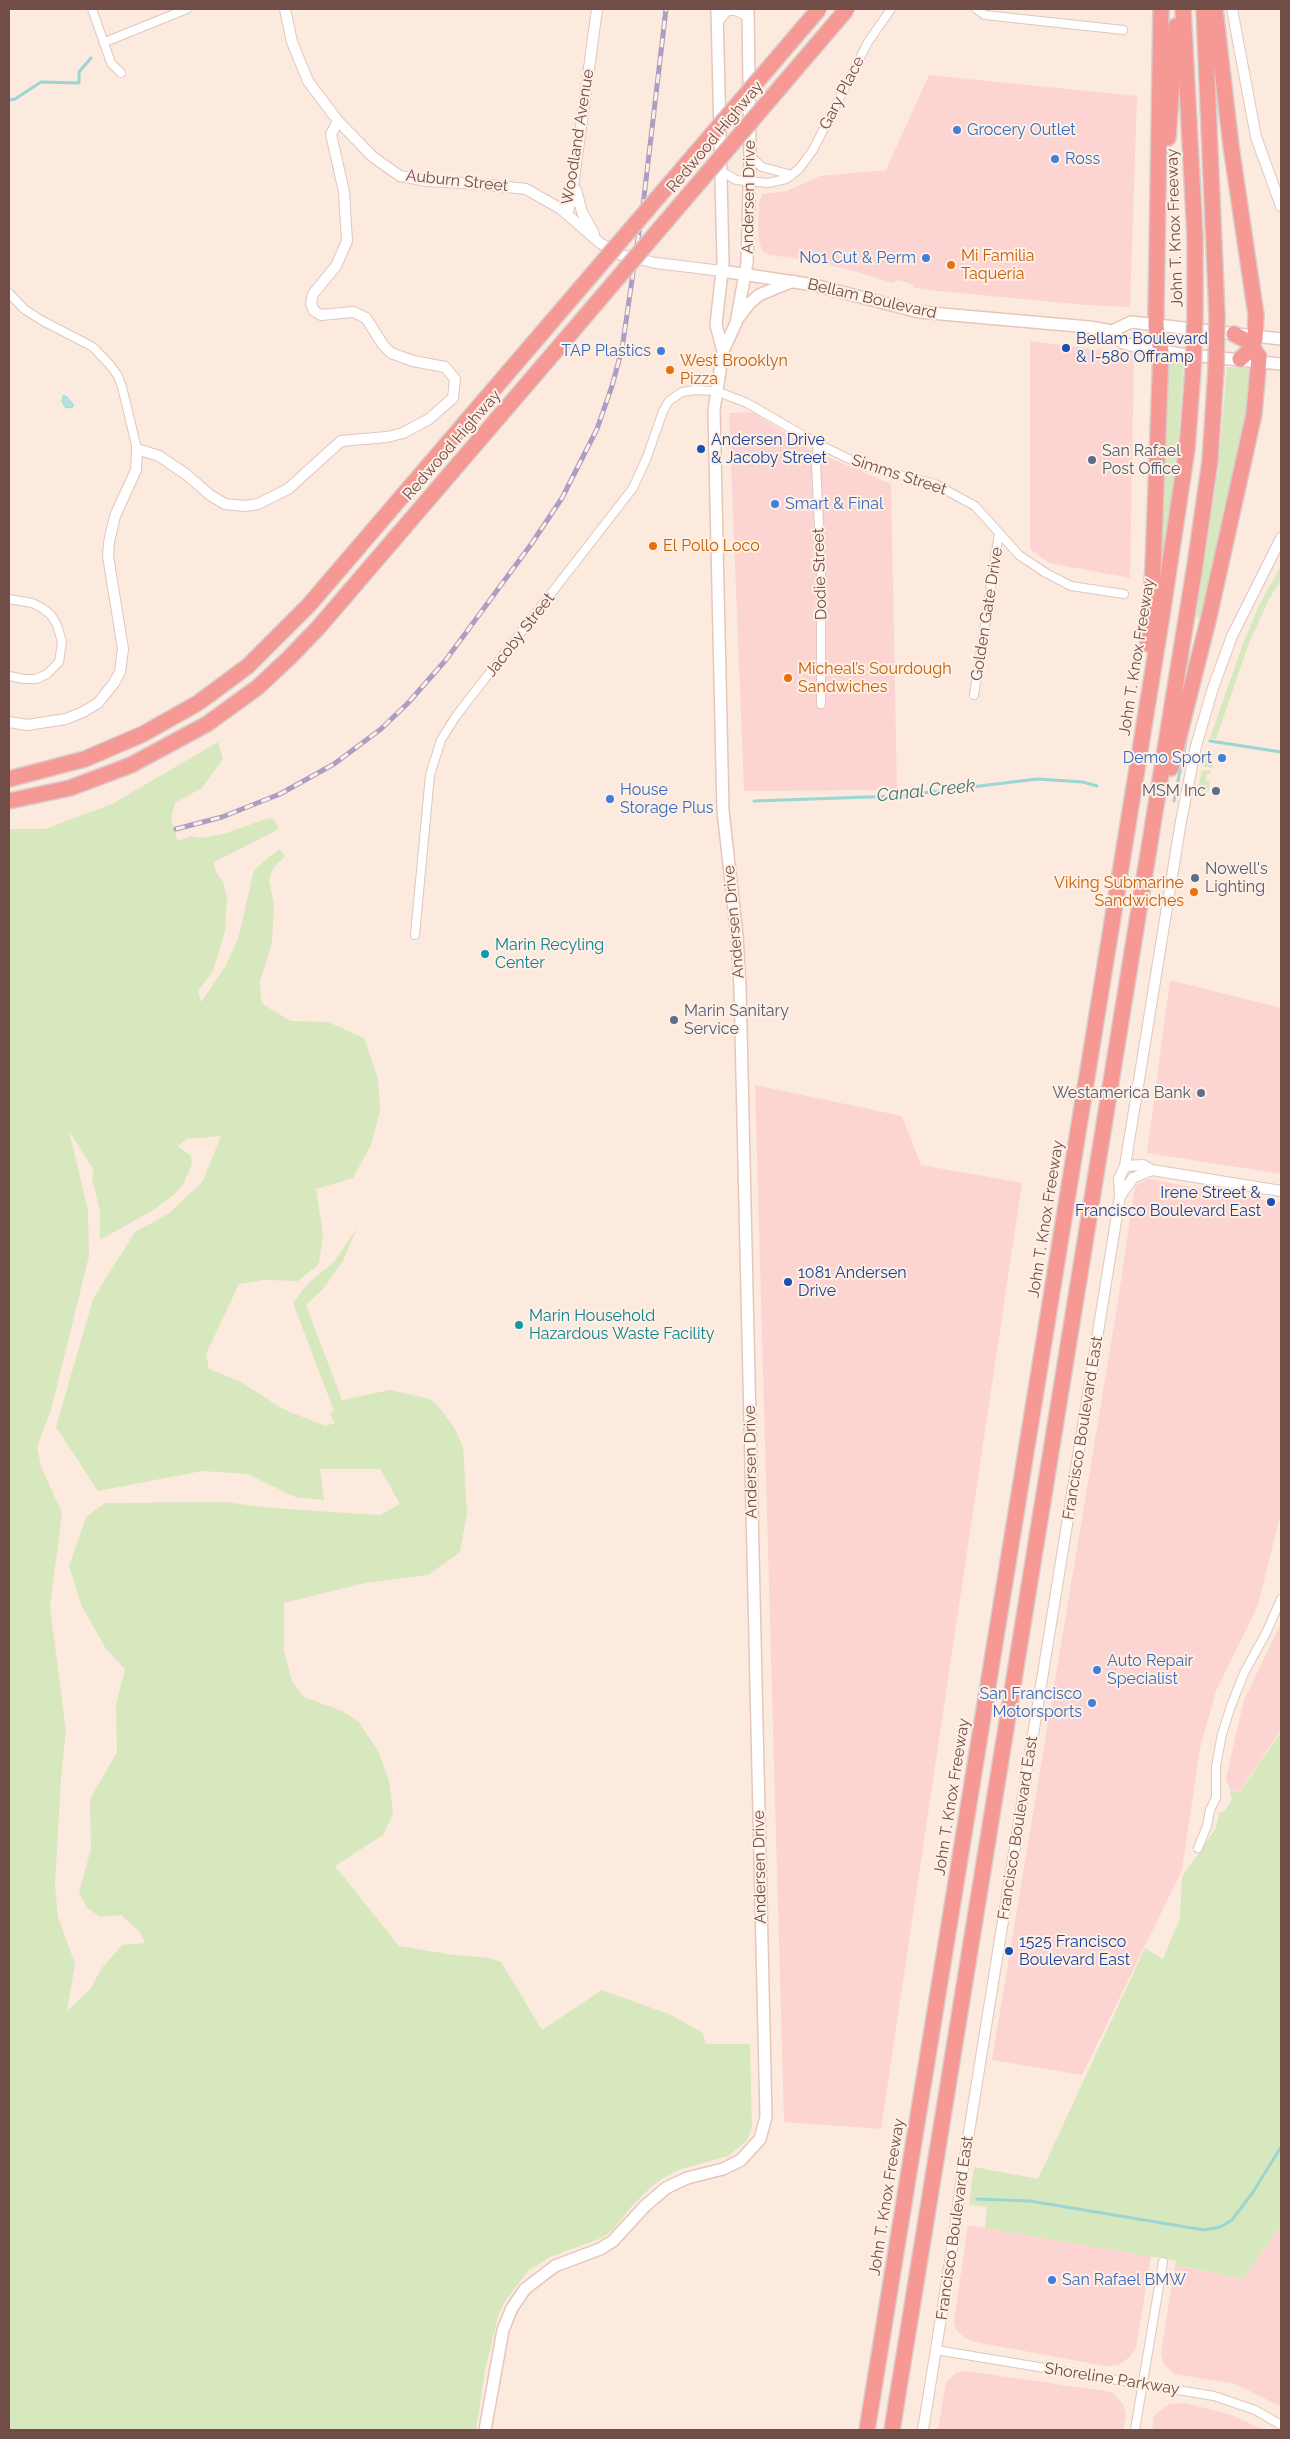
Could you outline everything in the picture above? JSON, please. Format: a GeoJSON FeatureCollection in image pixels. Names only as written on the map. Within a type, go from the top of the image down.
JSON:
{"type":"FeatureCollection","features":[{"type":"Feature","properties":{"kind":"highway","name":"Redwood Highway"},"geometry":{"type":"LineString","coordinates":[[9,779],[86,759],[143,734],[198,703],[248,666],[309,605],[819,9]]}},
{"type":"Feature","properties":{"kind":"highway","name":"Redwood Highway"},"geometry":{"type":"LineString","coordinates":[[9,802],[70,788],[131,765],[207,724],[258,687],[289,658],[318,628],[847,9]]}},
{"type":"Feature","properties":{"kind":"highway"},"geometry":{"type":"LineString","coordinates":[[1138,762],[1152,586],[1161,352],[1156,326],[1160,9]]}},
{"type":"Feature","properties":{"kind":"highway"},"geometry":{"type":"LineString","coordinates":[[1158,201],[1168,143],[1178,9]]}},
{"type":"Feature","properties":{"kind":"highway","name":"John T. Knox Freeway"},"geometry":{"type":"LineString","coordinates":[[866,2430],[1181,490],[1193,370],[1195,316],[1194,216],[1184,9]]}},
{"type":"Feature","properties":{"kind":"highway"},"geometry":{"type":"LineString","coordinates":[[892,2430],[1202,524],[1212,440],[1217,316],[1204,9]]}},
{"type":"Feature","properties":{"kind":"highway"},"geometry":{"type":"LineString","coordinates":[[1148,856],[1212,603],[1252,424],[1259,362],[1254,340],[1256,315],[1231,146],[1215,9]]}},
{"type":"Feature","properties":{"kind":"highway"},"geometry":{"type":"LineString","coordinates":[[1234,334],[1254,340]]}},
{"type":"Feature","properties":{"kind":"highway"},"geometry":{"type":"LineString","coordinates":[[1240,360],[1254,340]]}},
{"type":"Feature","properties":{"kind":"main road","name":"Andersen Drive"},"geometry":{"type":"LineString","coordinates":[[718,9],[722,271],[716,325],[723,351]]}},
{"type":"Feature","properties":{"kind":"main road","name":"Andersen Drive"},"geometry":{"type":"LineString","coordinates":[[485,2430],[503,2330],[512,2308],[525,2289],[555,2266],[600,2249],[613,2241],[645,2206],[666,2188],[687,2178],[723,2169],[740,2160],[757,2144],[766,2118],[740,987],[737,936],[723,805],[714,420],[716,392],[723,351],[736,323],[746,273],[750,156],[748,12]]}},
{"type":"Feature","properties":{"kind":"main road","name":"Bellam Boulevard"},"geometry":{"type":"LineString","coordinates":[[722,271],[794,281],[919,312],[1068,324],[1112,331],[1130,322],[1234,334]]}},
{"type":"Feature","properties":{"kind":"main road"},"geometry":{"type":"LineString","coordinates":[[736,323],[749,304],[759,295],[794,281]]}},
{"type":"Feature","properties":{"kind":"main road","name":"Bellam Boulevard"},"geometry":{"type":"LineString","coordinates":[[1112,331],[1123,343],[1161,352],[1281,364]]}},
{"type":"Feature","properties":{"kind":"main road"},"geometry":{"type":"LineString","coordinates":[[1254,340],[1281,339]]}},
{"type":"Feature","properties":{"kind":"street"},"geometry":{"type":"LineString","coordinates":[[92,9],[111,63],[121,73]]}},
{"type":"Feature","properties":{"kind":"street"},"geometry":{"type":"LineString","coordinates":[[105,42],[186,9]]}},
{"type":"Feature","properties":{"kind":"street","name":"Auburn Street"},"geometry":{"type":"LineString","coordinates":[[285,9],[292,42],[308,81],[338,121],[373,157],[400,176],[427,181],[526,189],[546,199],[567,214]]}},
{"type":"Feature","properties":{"kind":"street","name":"Woodland Avenue"},"geometry":{"type":"LineString","coordinates":[[597,9],[571,200],[567,214],[600,243],[632,259],[722,271]]}},
{"type":"Feature","properties":{"kind":"street","name":"Gary Place"},"geometry":{"type":"LineString","coordinates":[[721,171],[730,178],[749,183],[774,183],[792,175],[814,150],[868,42],[891,9]]}},
{"type":"Feature","properties":{"kind":"street"},"geometry":{"type":"LineString","coordinates":[[976,9],[985,16],[1123,30]]}},
{"type":"Feature","properties":{"kind":"street"},"geometry":{"type":"LineString","coordinates":[[1232,9],[1256,137],[1281,206]]}},
{"type":"Feature","properties":{"kind":"street"},"geometry":{"type":"LineString","coordinates":[[718,21],[728,10],[748,12]]}},
{"type":"Feature","properties":{"kind":"street"},"geometry":{"type":"LineString","coordinates":[[137,449],[147,451],[169,462],[216,500],[226,504],[245,506],[258,504],[280,494],[341,441],[386,437],[403,433],[429,419],[452,401],[456,389],[455,379],[445,367],[413,361],[391,353],[383,345],[366,318],[360,314],[353,312],[322,315],[314,311],[311,304],[312,294],[336,266],[347,241],[344,192],[331,134],[338,121]]}},
{"type":"Feature","properties":{"kind":"street"},"geometry":{"type":"LineString","coordinates":[[750,156],[762,167],[792,175]]}},
{"type":"Feature","properties":{"kind":"street"},"geometry":{"type":"LineString","coordinates":[[574,177],[579,205],[600,243]]}},
{"type":"Feature","properties":{"kind":"street"},"geometry":{"type":"LineString","coordinates":[[9,293],[24,308],[41,320],[93,347],[110,365],[118,376],[122,387],[137,449],[136,470],[115,516],[109,542],[108,556],[123,649],[120,672],[114,684],[98,703],[84,712],[66,719],[27,725],[9,722]]}},
{"type":"Feature","properties":{"kind":"street","name":"Jacoby Street"},"geometry":{"type":"LineString","coordinates":[[415,935],[430,775],[436,751],[448,727],[633,488],[669,401],[675,395],[689,390],[716,392]]}},
{"type":"Feature","properties":{"kind":"street","name":"Simms Street"},"geometry":{"type":"LineString","coordinates":[[716,392],[747,403],[818,444],[876,471],[921,480],[948,490],[975,506],[1031,564],[1071,586],[1124,594]]}},
{"type":"Feature","properties":{"kind":"street","name":"Dodie Street"},"geometry":{"type":"LineString","coordinates":[[818,444],[816,464],[821,566],[821,704]]}},
{"type":"Feature","properties":{"kind":"street","name":"Golden Gate Drive"},"geometry":{"type":"LineString","coordinates":[[974,696],[1000,533]]}},
{"type":"Feature","properties":{"kind":"street","name":"Francisco Boulevard East"},"geometry":{"type":"LineString","coordinates":[[924,2430],[963,2167],[1120,1196],[1119,1179],[1125,1166],[1184,803],[1196,746],[1213,688],[1230,641],[1251,595],[1281,539]]}},
{"type":"Feature","properties":{"kind":"street"},"geometry":{"type":"LineString","coordinates":[[9,599],[32,603],[51,615],[57,624],[62,642],[59,662],[47,674],[30,679],[9,676]]}},
{"type":"Feature","properties":{"kind":"street"},"geometry":{"type":"LineString","coordinates":[[1125,1166],[1143,1165],[1152,1170],[1281,1191]]}},
{"type":"Feature","properties":{"kind":"street","name":"Francisco Boulevard East"},"geometry":{"type":"LineString","coordinates":[[1120,1196],[1134,1178],[1152,1170]]}},
{"type":"Feature","properties":{"kind":"street"},"geometry":{"type":"LineString","coordinates":[[1198,1848],[1207,1826],[1210,1810],[1216,1798],[1215,1774],[1222,1734],[1229,1711],[1244,1673],[1267,1631],[1281,1599]]}},
{"type":"Feature","properties":{"kind":"street"},"geometry":{"type":"LineString","coordinates":[[1135,2430],[1163,2262]]}},
{"type":"Feature","properties":{"kind":"street","name":"Shoreline Parkway"},"geometry":{"type":"LineString","coordinates":[[936,2350],[1225,2398],[1255,2410],[1281,2425]]}},
{"type":"Feature","properties":{"kind":"shaded area"},"geometry":{"type":"Polygon","coordinates":[[[929,75],[1137,96],[1130,307],[1086,305],[928,290],[915,288],[912,284],[898,280],[893,283],[847,269],[802,259],[769,255],[762,251],[758,236],[759,203],[762,194],[787,191],[820,176],[886,170],[929,75]]]}},
{"type":"Feature","properties":{"kind":"shaded area"},"geometry":{"type":"Polygon","coordinates":[[[1030,341],[1134,354],[1130,578],[1049,563],[1030,549],[1030,341]]]}},
{"type":"Feature","properties":{"kind":"shaded area"},"geometry":{"type":"Polygon","coordinates":[[[753,412],[809,449],[891,484],[897,790],[744,791],[729,413],[753,412]]]}},
{"type":"Feature","properties":{"kind":"shaded area"},"geometry":{"type":"Polygon","coordinates":[[[1170,980],[1281,1008],[1281,1174],[1147,1153],[1170,980]]]}},
{"type":"Feature","properties":{"kind":"shaded area"},"geometry":{"type":"Polygon","coordinates":[[[755,1085],[902,1116],[921,1165],[1022,1183],[881,2129],[784,2122],[755,1085]]]}},
{"type":"Feature","properties":{"kind":"shaded area"},"geometry":{"type":"Polygon","coordinates":[[[1148,1179],[1281,1203],[1281,1512],[1258,1605],[1216,1691],[1200,1748],[1182,1870],[1082,2075],[992,2060],[1117,1307],[1135,1186],[1148,1179]]]}},
{"type":"Feature","properties":{"kind":"shaded area"},"geometry":{"type":"Polygon","coordinates":[[[1281,1623],[1281,1730],[1239,1792],[1230,1790],[1226,1778],[1244,1700],[1281,1623]]]}},
{"type":"Feature","properties":{"kind":"shaded area"},"geometry":{"type":"Polygon","coordinates":[[[968,2225],[1151,2256],[1136,2348],[1130,2357],[1118,2365],[1105,2366],[975,2342],[965,2338],[956,2330],[954,2320],[968,2225]]]}},
{"type":"Feature","properties":{"kind":"shaded area"},"geometry":{"type":"Polygon","coordinates":[[[1281,2225],[1281,2407],[1236,2384],[1174,2374],[1163,2363],[1161,2353],[1175,2265],[1243,2279],[1281,2225]]]}},
{"type":"Feature","properties":{"kind":"shaded area"},"geometry":{"type":"Polygon","coordinates":[[[966,2371],[1112,2392],[1123,2404],[1126,2415],[1123,2430],[938,2430],[946,2382],[956,2373],[966,2371]]]}},
{"type":"Feature","properties":{"kind":"shaded area"},"geometry":{"type":"Polygon","coordinates":[[[1185,2403],[1232,2415],[1264,2430],[1152,2430],[1154,2416],[1159,2411],[1170,2404],[1185,2403]]]}},
{"type":"Feature","properties":{"kind":"green space"},"geometry":{"type":"Polygon","coordinates":[[[1164,362],[1184,362],[1177,460],[1163,551],[1157,550],[1164,362]]]}},
{"type":"Feature","properties":{"kind":"green space"},"geometry":{"type":"Polygon","coordinates":[[[1227,367],[1251,368],[1245,424],[1204,619],[1196,617],[1218,472],[1227,367]]]}},
{"type":"Feature","properties":{"kind":"green space"},"geometry":{"type":"Polygon","coordinates":[[[1281,566],[1281,580],[1269,599],[1249,643],[1216,739],[1210,738],[1242,646],[1259,605],[1281,566]]]}},
{"type":"Feature","properties":{"kind":"green space"},"geometry":{"type":"Polygon","coordinates":[[[218,742],[223,759],[202,788],[175,803],[171,819],[178,841],[190,836],[202,838],[223,834],[269,818],[273,819],[279,829],[214,862],[216,872],[223,882],[227,896],[225,931],[213,971],[198,991],[201,1002],[225,967],[238,939],[254,870],[279,849],[285,856],[274,867],[269,880],[274,904],[272,943],[260,981],[261,1000],[264,1005],[291,1021],[328,1022],[364,1038],[378,1079],[380,1111],[371,1145],[353,1178],[316,1189],[323,1234],[319,1264],[298,1281],[264,1280],[239,1284],[206,1354],[209,1369],[239,1381],[283,1409],[325,1426],[335,1423],[330,1414],[334,1411],[293,1303],[308,1283],[334,1262],[357,1228],[343,1261],[324,1288],[306,1305],[342,1400],[390,1390],[430,1399],[438,1406],[454,1427],[463,1447],[467,1513],[460,1552],[428,1575],[365,1583],[284,1603],[284,1651],[292,1681],[304,1697],[342,1711],[359,1722],[378,1751],[389,1780],[393,1814],[383,1835],[335,1866],[399,1946],[454,1955],[490,1958],[501,1962],[542,2030],[602,1990],[671,2015],[703,2033],[706,2044],[750,2044],[752,2126],[747,2141],[728,2156],[678,2170],[662,2179],[652,2186],[631,2207],[613,2230],[602,2238],[550,2257],[528,2271],[505,2301],[498,2316],[485,2371],[476,2430],[9,2430],[9,829],[45,829],[112,804],[218,742]],[[69,1131],[88,1210],[89,1256],[51,1410],[37,1447],[41,1466],[62,1513],[50,1607],[66,1731],[61,1778],[55,1885],[58,1917],[75,1964],[67,2011],[91,1988],[101,1969],[122,1945],[145,1943],[139,1931],[121,1915],[101,1917],[87,1908],[79,1892],[91,1849],[90,1799],[117,1752],[116,1705],[125,1669],[106,1649],[82,1607],[69,1566],[86,1517],[105,1503],[224,1502],[271,1508],[380,1515],[400,1504],[380,1469],[320,1469],[324,1500],[295,1497],[248,1474],[202,1471],[98,1491],[56,1427],[93,1299],[135,1232],[168,1214],[203,1181],[221,1136],[187,1139],[178,1146],[191,1156],[192,1164],[184,1183],[174,1195],[155,1209],[100,1240],[100,1212],[92,1178],[94,1171],[69,1131]]]}},
{"type":"Feature","properties":{"kind":"green space"},"geometry":{"type":"Polygon","coordinates":[[[1206,752],[1215,753],[1214,757],[1210,757],[1209,764],[1213,765],[1212,768],[1203,766],[1206,752]]]}},
{"type":"Feature","properties":{"kind":"green space"},"geometry":{"type":"Polygon","coordinates":[[[1202,770],[1211,771],[1211,774],[1207,774],[1206,781],[1210,781],[1208,793],[1198,790],[1202,770]]]}},
{"type":"Feature","properties":{"kind":"green space"},"geometry":{"type":"Polygon","coordinates":[[[1281,1732],[1281,2225],[1243,2279],[1175,2265],[1176,2261],[985,2228],[987,2207],[969,2205],[974,2167],[1038,2179],[1145,1948],[1163,1959],[1180,1918],[1182,1877],[1216,1828],[1219,1813],[1225,1811],[1232,1800],[1230,1790],[1239,1793],[1281,1732]]]}},
{"type":"Feature","properties":{"kind":"water"},"geometry":{"type":"Polygon","coordinates":[[[63,396],[66,396],[73,404],[73,407],[66,408],[62,402],[63,396]]]}},
{"type":"Feature","properties":{"kind":"waterway"},"geometry":{"type":"LineString","coordinates":[[9,100],[15,99],[41,82],[79,83],[79,72],[91,58]]}},
{"type":"Feature","properties":{"kind":"waterway","name":"Canal Creek"},"geometry":{"type":"LineString","coordinates":[[1174,801],[1187,736]]}},
{"type":"Feature","properties":{"kind":"waterway","name":"Canal Creek"},"geometry":{"type":"LineString","coordinates":[[1210,741],[1281,752]]}},
{"type":"Feature","properties":{"kind":"waterway","name":"Canal Creek"},"geometry":{"type":"LineString","coordinates":[[754,801],[898,796],[1037,779],[1083,782],[1097,786]]}},
{"type":"Feature","properties":{"kind":"waterway"},"geometry":{"type":"LineString","coordinates":[[977,2199],[1030,2201],[1204,2230],[1220,2227],[1232,2220],[1253,2192],[1281,2147]]}},
{"type":"Feature","properties":{"kind":"railway"},"geometry":{"type":"LineString","coordinates":[[176,829],[222,817],[280,794],[334,764],[381,729],[408,703],[445,661],[532,543],[562,498],[597,429],[622,349],[644,197],[666,9]]}},
{"type":"Feature","properties":{"kind":"place","name":"Grocery Outlet"},"geometry":{"type":"Point","coordinates":[957,130]}},
{"type":"Feature","properties":{"kind":"place","name":"Ross"},"geometry":{"type":"Point","coordinates":[1055,159]}},
{"type":"Feature","properties":{"kind":"place","name":"No1 Cut & Perm"},"geometry":{"type":"Point","coordinates":[926,258]}},
{"type":"Feature","properties":{"kind":"place","name":"Mi Familia Taqueria"},"geometry":{"type":"Point","coordinates":[951,265]}},
{"type":"Feature","properties":{"kind":"place","name":"Bellam Boulevard & I-580 Offramp"},"geometry":{"type":"Point","coordinates":[1066,348]}},
{"type":"Feature","properties":{"kind":"place","name":"TAP Plastics"},"geometry":{"type":"Point","coordinates":[661,351]}},
{"type":"Feature","properties":{"kind":"place","name":"West Brooklyn Pizza"},"geometry":{"type":"Point","coordinates":[670,370]}},
{"type":"Feature","properties":{"kind":"place","name":"Andersen Drive & Jacoby Street"},"geometry":{"type":"Point","coordinates":[701,449]}},
{"type":"Feature","properties":{"kind":"place","name":"San Rafael Post Office"},"geometry":{"type":"Point","coordinates":[1092,460]}},
{"type":"Feature","properties":{"kind":"place","name":"Smart & Final"},"geometry":{"type":"Point","coordinates":[775,504]}},
{"type":"Feature","properties":{"kind":"place","name":"El Pollo Loco"},"geometry":{"type":"Point","coordinates":[653,546]}},
{"type":"Feature","properties":{"kind":"place","name":"Micheal’s Sourdough Sandwiches"},"geometry":{"type":"Point","coordinates":[788,678]}},
{"type":"Feature","properties":{"kind":"place","name":"Demo Sport"},"geometry":{"type":"Point","coordinates":[1222,758]}},
{"type":"Feature","properties":{"kind":"place","name":"MSM Inc"},"geometry":{"type":"Point","coordinates":[1216,791]}},
{"type":"Feature","properties":{"kind":"place","name":"House Storage Plus"},"geometry":{"type":"Point","coordinates":[610,799]}},
{"type":"Feature","properties":{"kind":"place","name":"Nowell's Lighting"},"geometry":{"type":"Point","coordinates":[1195,878]}},
{"type":"Feature","properties":{"kind":"place","name":"Viking Submarine Sandwiches"},"geometry":{"type":"Point","coordinates":[1194,892]}},
{"type":"Feature","properties":{"kind":"place","name":"Marin Recyling Center"},"geometry":{"type":"Point","coordinates":[485,954]}},
{"type":"Feature","properties":{"kind":"place","name":"Marin Sanitary Service"},"geometry":{"type":"Point","coordinates":[674,1020]}},
{"type":"Feature","properties":{"kind":"place","name":"Westamerica Bank"},"geometry":{"type":"Point","coordinates":[1201,1093]}},
{"type":"Feature","properties":{"kind":"place","name":"Irene Street & Francisco Boulevard East"},"geometry":{"type":"Point","coordinates":[1271,1202]}},
{"type":"Feature","properties":{"kind":"place","name":"1081 Andersen Drive"},"geometry":{"type":"Point","coordinates":[788,1282]}},
{"type":"Feature","properties":{"kind":"place","name":"Marin Household Hazardous Waste Facility"},"geometry":{"type":"Point","coordinates":[519,1325]}},
{"type":"Feature","properties":{"kind":"place","name":"Auto Repair Specialist"},"geometry":{"type":"Point","coordinates":[1097,1670]}},
{"type":"Feature","properties":{"kind":"place","name":"San Francisco Motorsports"},"geometry":{"type":"Point","coordinates":[1092,1703]}},
{"type":"Feature","properties":{"kind":"place","name":"1525 Francisco Boulevard East"},"geometry":{"type":"Point","coordinates":[1009,1951]}},
{"type":"Feature","properties":{"kind":"place","name":"San Rafael BMW"},"geometry":{"type":"Point","coordinates":[1052,2280]}}]}
